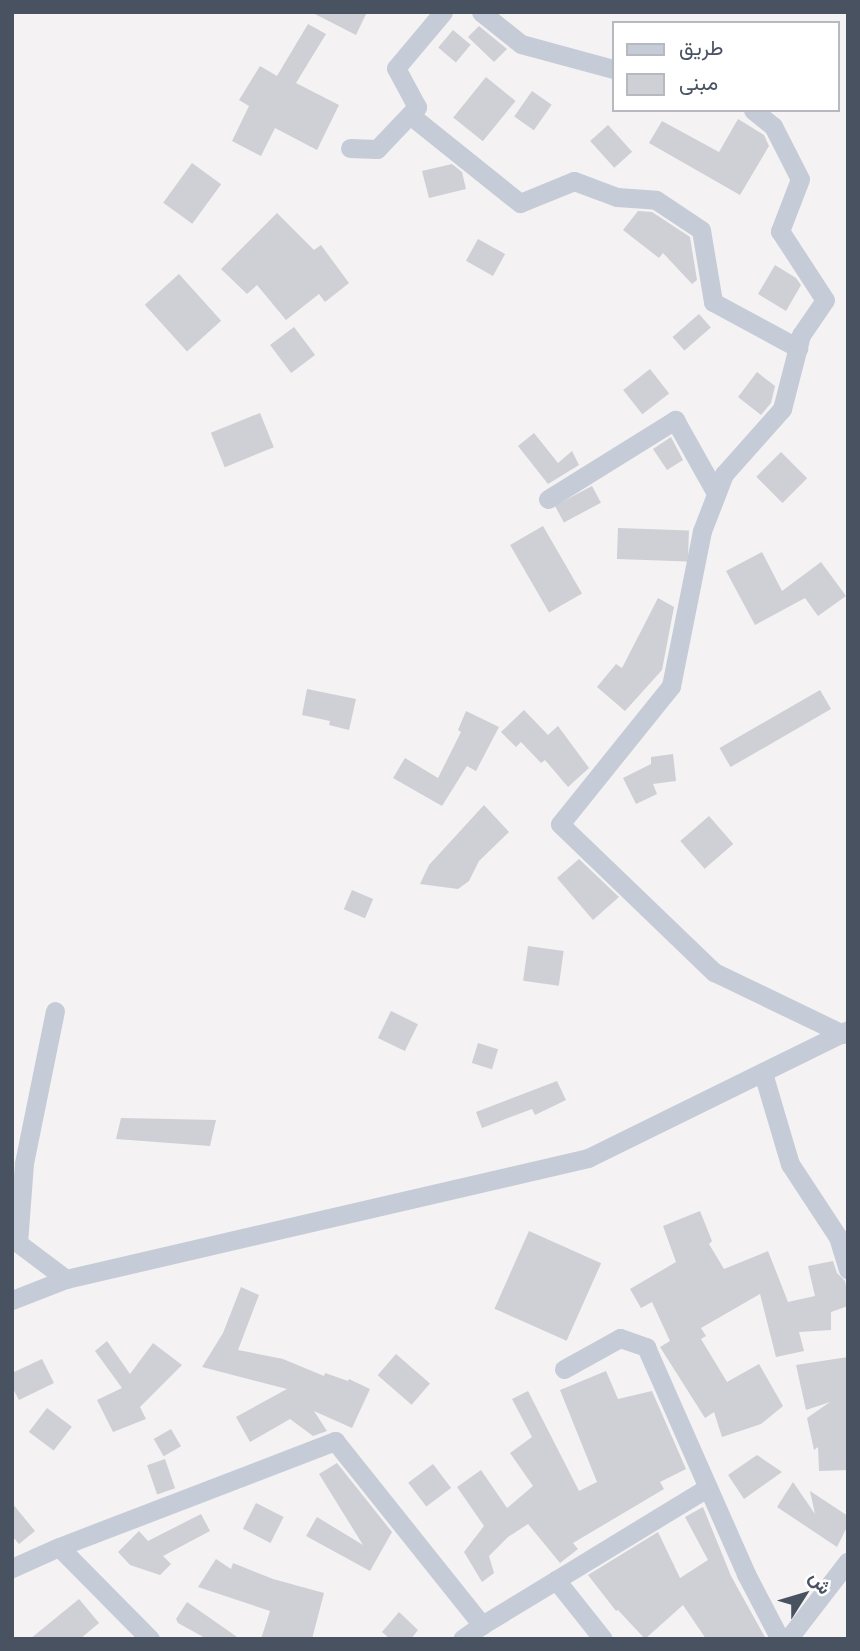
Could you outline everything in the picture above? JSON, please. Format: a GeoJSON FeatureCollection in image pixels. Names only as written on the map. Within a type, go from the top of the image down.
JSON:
{"type":"FeatureCollection","features":[{"type":"Feature","properties":{"kind":"street"},"geometry":{"type":"LineString","coordinates":[[350,148],[377,149],[417,107],[396,68],[443,12]]}},
{"type":"Feature","properties":{"kind":"street"},"geometry":{"type":"LineString","coordinates":[[481,12],[521,44],[612,69]]}},
{"type":"Feature","properties":{"kind":"street"},"geometry":{"type":"LineString","coordinates":[[756,112],[773,126],[800,179],[780,231],[825,300],[801,335],[782,410],[724,474],[716,493],[702,531],[671,686],[560,824],[714,972],[846,1032]]}},
{"type":"Feature","properties":{"kind":"street"},"geometry":{"type":"LineString","coordinates":[[410,115],[520,203],[574,181],[617,197],[656,200],[701,230],[713,302],[798,348]]}},
{"type":"Feature","properties":{"kind":"street"},"geometry":{"type":"LineString","coordinates":[[548,499],[675,420],[716,493]]}},
{"type":"Feature","properties":{"kind":"street"},"geometry":{"type":"LineString","coordinates":[[55,1011],[24,1163],[18,1243],[66,1279]]}},
{"type":"Feature","properties":{"kind":"street"},"geometry":{"type":"LineString","coordinates":[[12,1300],[66,1279],[588,1158],[846,1032]]}},
{"type":"Feature","properties":{"kind":"street"},"geometry":{"type":"LineString","coordinates":[[763,1073],[790,1164],[838,1237],[848,1269]]}},
{"type":"Feature","properties":{"kind":"street"},"geometry":{"type":"LineString","coordinates":[[564,1369],[620,1338],[646,1347],[707,1488],[780,1639]]}},
{"type":"Feature","properties":{"kind":"street"},"geometry":{"type":"LineString","coordinates":[[12,1568],[59,1547],[335,1441],[482,1625]]}},
{"type":"Feature","properties":{"kind":"street"},"geometry":{"type":"LineString","coordinates":[[462,1639],[707,1488]]}},
{"type":"Feature","properties":{"kind":"street"},"geometry":{"type":"LineString","coordinates":[[59,1547],[150,1639]]}},
{"type":"Feature","properties":{"kind":"street"},"geometry":{"type":"LineString","coordinates":[[788,1639],[848,1561]]}},
{"type":"Feature","properties":{"kind":"street"},"geometry":{"type":"LineString","coordinates":[[556,1580],[603,1639]]}},
{"type":"Feature","properties":{"kind":"building"},"geometry":{"type":"Polygon","coordinates":[[[311,12],[367,12],[356,35],[311,12]]]}},
{"type":"Feature","properties":{"kind":"building"},"geometry":{"type":"Polygon","coordinates":[[[308,24],[326,34],[296,83],[339,105],[317,150],[275,128],[261,156],[232,141],[249,106],[239,100],[260,66],[277,76],[308,24]]]}},
{"type":"Feature","properties":{"kind":"building"},"geometry":{"type":"Polygon","coordinates":[[[479,26],[507,49],[494,62],[468,37],[479,26]]]}},
{"type":"Feature","properties":{"kind":"building"},"geometry":{"type":"Polygon","coordinates":[[[453,30],[471,45],[456,62],[438,48],[453,30]]]}},
{"type":"Feature","properties":{"kind":"building"},"geometry":{"type":"Polygon","coordinates":[[[486,77],[516,101],[483,141],[453,117],[486,77]]]}},
{"type":"Feature","properties":{"kind":"building"},"geometry":{"type":"Polygon","coordinates":[[[532,91],[552,105],[534,130],[514,116],[532,91]]]}},
{"type":"Feature","properties":{"kind":"building"},"geometry":{"type":"Polygon","coordinates":[[[738,119],[764,135],[769,146],[740,195],[649,143],[662,121],[719,152],[738,119]]]}},
{"type":"Feature","properties":{"kind":"building"},"geometry":{"type":"Polygon","coordinates":[[[608,125],[632,152],[614,168],[590,141],[608,125]]]}},
{"type":"Feature","properties":{"kind":"building"},"geometry":{"type":"Polygon","coordinates":[[[192,163],[221,184],[192,224],[163,203],[192,163]]]}},
{"type":"Feature","properties":{"kind":"building"},"geometry":{"type":"Polygon","coordinates":[[[452,164],[462,172],[466,189],[429,198],[422,171],[452,164]]]}},
{"type":"Feature","properties":{"kind":"building"},"geometry":{"type":"Polygon","coordinates":[[[638,211],[652,212],[690,237],[697,280],[692,284],[663,253],[659,258],[623,230],[638,211]]]}},
{"type":"Feature","properties":{"kind":"building"},"geometry":{"type":"Polygon","coordinates":[[[277,213],[314,250],[321,245],[349,283],[325,302],[319,294],[286,320],[257,285],[247,294],[221,269],[277,213]]]}},
{"type":"Feature","properties":{"kind":"building"},"geometry":{"type":"Polygon","coordinates":[[[478,239],[505,254],[493,276],[466,261],[478,239]]]}},
{"type":"Feature","properties":{"kind":"building"},"geometry":{"type":"Polygon","coordinates":[[[775,265],[796,278],[801,285],[786,311],[758,294],[775,265]]]}},
{"type":"Feature","properties":{"kind":"building"},"geometry":{"type":"Polygon","coordinates":[[[179,274],[221,321],[187,352],[145,305],[179,274]]]}},
{"type":"Feature","properties":{"kind":"building"},"geometry":{"type":"Polygon","coordinates":[[[699,314],[711,328],[684,351],[673,337],[699,314]]]}},
{"type":"Feature","properties":{"kind":"building"},"geometry":{"type":"Polygon","coordinates":[[[294,327],[315,355],[291,373],[270,345],[294,327]]]}},
{"type":"Feature","properties":{"kind":"building"},"geometry":{"type":"Polygon","coordinates":[[[650,369],[669,393],[642,414],[623,390],[650,369]]]}},
{"type":"Feature","properties":{"kind":"building"},"geometry":{"type":"Polygon","coordinates":[[[757,372],[775,386],[771,403],[761,415],[738,397],[757,372]]]}},
{"type":"Feature","properties":{"kind":"building"},"geometry":{"type":"Polygon","coordinates":[[[260,413],[274,447],[225,467],[211,433],[260,413]]]}},
{"type":"Feature","properties":{"kind":"building"},"geometry":{"type":"Polygon","coordinates":[[[534,433],[558,463],[572,451],[579,465],[548,484],[518,446],[534,433]]]}},
{"type":"Feature","properties":{"kind":"building"},"geometry":{"type":"Polygon","coordinates":[[[671,437],[683,460],[667,470],[653,449],[671,437]]]}},
{"type":"Feature","properties":{"kind":"building"},"geometry":{"type":"Polygon","coordinates":[[[781,452],[807,478],[782,503],[756,477],[781,452]]]}},
{"type":"Feature","properties":{"kind":"building"},"geometry":{"type":"Polygon","coordinates":[[[592,486],[601,503],[564,522],[555,506],[592,486]]]}},
{"type":"Feature","properties":{"kind":"building"},"geometry":{"type":"Polygon","coordinates":[[[543,526],[582,594],[549,613],[510,545],[543,526]]]}},
{"type":"Feature","properties":{"kind":"building"},"geometry":{"type":"Polygon","coordinates":[[[618,528],[689,530],[688,561],[617,559],[618,528]]]}},
{"type":"Feature","properties":{"kind":"building"},"geometry":{"type":"Polygon","coordinates":[[[762,552],[782,591],[821,562],[846,596],[818,616],[805,598],[755,625],[726,571],[762,552]]]}},
{"type":"Feature","properties":{"kind":"building"},"geometry":{"type":"Polygon","coordinates":[[[658,598],[674,607],[662,670],[625,711],[597,687],[616,664],[622,668],[658,598]]]}},
{"type":"Feature","properties":{"kind":"building"},"geometry":{"type":"Polygon","coordinates":[[[307,689],[356,699],[349,730],[329,725],[330,721],[302,715],[307,689]]]}},
{"type":"Feature","properties":{"kind":"building"},"geometry":{"type":"Polygon","coordinates":[[[820,690],[831,709],[731,767],[720,748],[820,690]]]}},
{"type":"Feature","properties":{"kind":"building"},"geometry":{"type":"Polygon","coordinates":[[[524,710],[548,735],[558,726],[589,768],[568,787],[545,760],[541,763],[521,742],[516,747],[501,732],[524,710]]]}},
{"type":"Feature","properties":{"kind":"building"},"geometry":{"type":"Polygon","coordinates":[[[466,711],[499,727],[476,771],[467,766],[442,806],[393,778],[405,758],[438,778],[461,732],[458,730],[466,711]]]}},
{"type":"Feature","properties":{"kind":"building"},"geometry":{"type":"Polygon","coordinates":[[[673,754],[676,781],[653,784],[657,794],[636,804],[623,778],[651,764],[651,757],[673,754]]]}},
{"type":"Feature","properties":{"kind":"building"},"geometry":{"type":"Polygon","coordinates":[[[484,805],[509,832],[479,861],[469,881],[458,889],[420,884],[429,865],[484,805]]]}},
{"type":"Feature","properties":{"kind":"building"},"geometry":{"type":"Polygon","coordinates":[[[709,816],[733,844],[705,869],[680,841],[709,816]]]}},
{"type":"Feature","properties":{"kind":"building"},"geometry":{"type":"Polygon","coordinates":[[[579,859],[619,897],[593,920],[557,878],[579,859]]]}},
{"type":"Feature","properties":{"kind":"building"},"geometry":{"type":"Polygon","coordinates":[[[352,890],[373,899],[365,918],[344,909],[352,890]]]}},
{"type":"Feature","properties":{"kind":"building"},"geometry":{"type":"Polygon","coordinates":[[[528,946],[564,951],[559,986],[523,981],[528,946]]]}},
{"type":"Feature","properties":{"kind":"building"},"geometry":{"type":"Polygon","coordinates":[[[391,1011],[418,1024],[405,1051],[378,1038],[391,1011]]]}},
{"type":"Feature","properties":{"kind":"building"},"geometry":{"type":"Polygon","coordinates":[[[478,1043],[498,1049],[492,1069],[472,1063],[478,1043]]]}},
{"type":"Feature","properties":{"kind":"building"},"geometry":{"type":"Polygon","coordinates":[[[557,1081],[566,1100],[535,1115],[532,1109],[482,1128],[476,1112],[557,1081]]]}},
{"type":"Feature","properties":{"kind":"building"},"geometry":{"type":"Polygon","coordinates":[[[121,1118],[216,1120],[210,1146],[116,1139],[121,1118]]]}},
{"type":"Feature","properties":{"kind":"building"},"geometry":{"type":"Polygon","coordinates":[[[700,1211],[712,1241],[709,1244],[724,1269],[768,1251],[788,1302],[815,1296],[808,1266],[833,1261],[837,1273],[845,1281],[848,1297],[848,1306],[831,1312],[831,1330],[799,1332],[804,1351],[776,1357],[760,1294],[701,1328],[706,1336],[701,1339],[727,1382],[759,1364],[783,1406],[761,1424],[722,1437],[714,1412],[705,1418],[660,1347],[670,1341],[652,1302],[641,1308],[630,1289],[676,1262],[663,1226],[700,1211]]]}},
{"type":"Feature","properties":{"kind":"building"},"geometry":{"type":"Polygon","coordinates":[[[529,1231],[601,1263],[567,1341],[494,1309],[529,1231]]]}},
{"type":"Feature","properties":{"kind":"building"},"geometry":{"type":"Polygon","coordinates":[[[241,1287],[259,1295],[238,1350],[283,1359],[324,1376],[325,1373],[348,1381],[349,1379],[370,1389],[352,1428],[314,1411],[327,1431],[313,1436],[290,1419],[250,1442],[236,1417],[287,1389],[202,1367],[223,1333],[241,1287]]]}},
{"type":"Feature","properties":{"kind":"building"},"geometry":{"type":"Polygon","coordinates":[[[107,1341],[130,1374],[153,1343],[182,1365],[140,1407],[146,1419],[113,1432],[97,1400],[122,1388],[95,1351],[107,1341]]]}},
{"type":"Feature","properties":{"kind":"building"},"geometry":{"type":"Polygon","coordinates":[[[396,1354],[430,1384],[412,1405],[378,1375],[396,1354]]]}},
{"type":"Feature","properties":{"kind":"building"},"geometry":{"type":"Polygon","coordinates":[[[848,1357],[848,1470],[819,1471],[818,1447],[814,1450],[807,1418],[830,1402],[806,1410],[796,1365],[848,1357]]]}},
{"type":"Feature","properties":{"kind":"building"},"geometry":{"type":"Polygon","coordinates":[[[42,1359],[54,1383],[19,1400],[12,1387],[12,1373],[42,1359]]]}},
{"type":"Feature","properties":{"kind":"building"},"geometry":{"type":"Polygon","coordinates":[[[606,1371],[618,1399],[652,1391],[686,1469],[660,1482],[664,1489],[573,1543],[578,1549],[560,1563],[528,1524],[508,1537],[489,1556],[494,1573],[482,1582],[464,1552],[484,1526],[457,1487],[481,1470],[507,1508],[533,1486],[510,1453],[532,1437],[512,1399],[528,1391],[579,1491],[597,1482],[560,1390],[606,1371]]]}},
{"type":"Feature","properties":{"kind":"building"},"geometry":{"type":"Polygon","coordinates":[[[47,1408],[72,1427],[54,1451],[29,1432],[47,1408]]]}},
{"type":"Feature","properties":{"kind":"building"},"geometry":{"type":"Polygon","coordinates":[[[171,1429],[181,1446],[164,1456],[154,1439],[171,1429]]]}},
{"type":"Feature","properties":{"kind":"building"},"geometry":{"type":"Polygon","coordinates":[[[757,1455],[782,1472],[744,1499],[728,1475],[757,1455]]]}},
{"type":"Feature","properties":{"kind":"building"},"geometry":{"type":"Polygon","coordinates":[[[165,1459],[175,1488],[157,1494],[147,1465],[165,1459]]]}},
{"type":"Feature","properties":{"kind":"building"},"geometry":{"type":"Polygon","coordinates":[[[337,1463],[392,1532],[370,1571],[306,1536],[317,1517],[363,1545],[319,1474],[337,1463]]]}},
{"type":"Feature","properties":{"kind":"building"},"geometry":{"type":"Polygon","coordinates":[[[433,1464],[451,1488],[426,1507],[408,1483],[433,1464]]]}},
{"type":"Feature","properties":{"kind":"building"},"geometry":{"type":"Polygon","coordinates":[[[793,1482],[815,1514],[810,1491],[848,1516],[848,1525],[837,1547],[777,1507],[793,1482]]]}},
{"type":"Feature","properties":{"kind":"building"},"geometry":{"type":"Polygon","coordinates":[[[12,1503],[35,1531],[19,1544],[12,1536],[12,1503]]]}},
{"type":"Feature","properties":{"kind":"building"},"geometry":{"type":"Polygon","coordinates":[[[256,1503],[284,1517],[270,1543],[243,1529],[256,1503]]]}},
{"type":"Feature","properties":{"kind":"building"},"geometry":{"type":"Polygon","coordinates":[[[703,1507],[731,1576],[766,1639],[706,1639],[683,1605],[645,1639],[618,1610],[616,1611],[588,1575],[658,1532],[680,1578],[708,1560],[685,1517],[703,1507]]]}},
{"type":"Feature","properties":{"kind":"building"},"geometry":{"type":"Polygon","coordinates":[[[201,1514],[210,1531],[163,1556],[171,1564],[160,1575],[130,1565],[118,1552],[139,1531],[148,1541],[201,1514]]]}},
{"type":"Feature","properties":{"kind":"building"},"geometry":{"type":"Polygon","coordinates":[[[216,1559],[231,1569],[233,1563],[273,1579],[324,1593],[312,1639],[261,1639],[270,1611],[198,1587],[216,1559]]]}},
{"type":"Feature","properties":{"kind":"building"},"geometry":{"type":"Polygon","coordinates":[[[79,1599],[99,1623],[80,1639],[30,1639],[79,1599]]]}},
{"type":"Feature","properties":{"kind":"building"},"geometry":{"type":"Polygon","coordinates":[[[187,1602],[240,1639],[207,1639],[178,1623],[176,1619],[187,1602]]]}},
{"type":"Feature","properties":{"kind":"building"},"geometry":{"type":"Polygon","coordinates":[[[399,1612],[418,1630],[411,1639],[390,1639],[382,1632],[399,1612]]]}}]}
